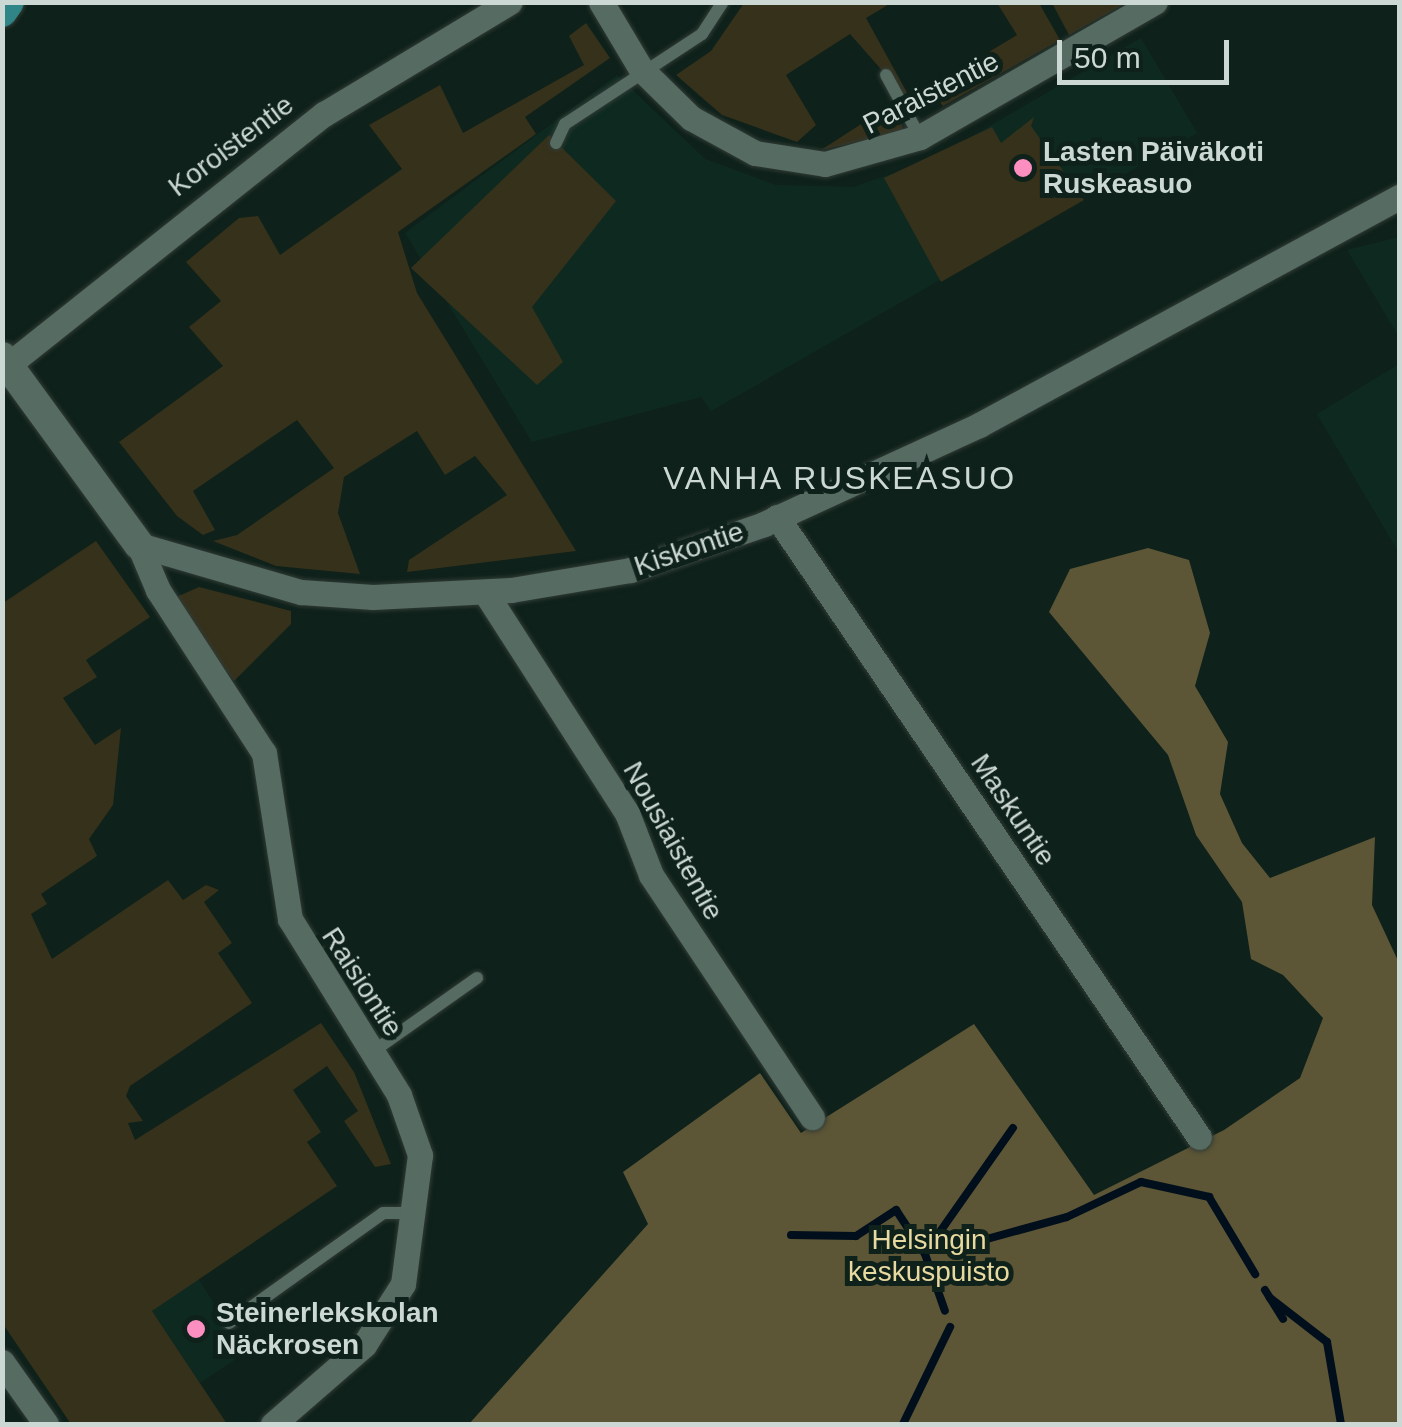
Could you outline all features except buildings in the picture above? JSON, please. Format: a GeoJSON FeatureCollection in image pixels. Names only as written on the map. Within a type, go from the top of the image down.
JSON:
{"type":"FeatureCollection","features":[{"type":"Feature","properties":{"kind":"main road"},"geometry":{"type":"LineString","coordinates":[[2,12],[10,2]]}},
{"type":"Feature","properties":{"kind":"street","name":"Koroistentie"},"geometry":{"type":"LineString","coordinates":[[5,361],[324,114],[510,2]]}},
{"type":"Feature","properties":{"kind":"street","name":"Paraistentie"},"geometry":{"type":"LineString","coordinates":[[601,2],[641,69],[692,118],[755,153],[856,162],[920,138],[1154,2]]}},
{"type":"Feature","properties":{"kind":"street","name":"Kiskontie"},"geometry":{"type":"LineString","coordinates":[[139,545],[301,592],[485,592],[630,570],[778,516],[979,425],[1400,196]]}},
{"type":"Feature","properties":{"kind":"street"},"geometry":{"type":"LineString","coordinates":[[5,361],[139,545]]}},
{"type":"Feature","properties":{"kind":"street","name":"Maskuntie"},"geometry":{"type":"LineString","coordinates":[[778,516],[1199,1137]]}},
{"type":"Feature","properties":{"kind":"street","name":"Raisiontie"},"geometry":{"type":"LineString","coordinates":[[139,545],[264,753],[290,919],[414,1127],[418,1217],[384,1316],[342,1368],[273,1424]]}},
{"type":"Feature","properties":{"kind":"street","name":"Nousiaistentie"},"geometry":{"type":"LineString","coordinates":[[485,592],[628,813],[651,875],[812,1117]]}},
{"type":"Feature","properties":{"kind":"street"},"geometry":{"type":"LineString","coordinates":[[2,1362],[46,1424]]}},
{"type":"Feature","properties":{"kind":"lane"},"geometry":{"type":"LineString","coordinates":[[556,142],[565,124],[641,69],[702,34],[723,2]]}},
{"type":"Feature","properties":{"kind":"lane"},"geometry":{"type":"LineString","coordinates":[[886,75],[920,138]]}},
{"type":"Feature","properties":{"kind":"lane"},"geometry":{"type":"LineString","coordinates":[[372,1053],[476,978]]}},
{"type":"Feature","properties":{"kind":"lane"},"geometry":{"type":"LineString","coordinates":[[229,1322],[384,1213],[399,1206],[418,1217]]}},
{"type":"Feature","properties":{"kind":"shaded area"},"geometry":{"type":"Polygon","coordinates":[[[1052,2],[1126,3],[1069,35],[1052,2]]]}},
{"type":"Feature","properties":{"kind":"shaded area"},"geometry":{"type":"Polygon","coordinates":[[[744,3],[891,3],[866,18],[916,109],[850,34],[786,75],[816,125],[797,142],[722,115],[676,75],[711,51],[744,3]]]}},
{"type":"Feature","properties":{"kind":"shaded area"},"geometry":{"type":"Polygon","coordinates":[[[997,3],[1039,3],[1060,40],[943,106],[929,88],[1017,35],[997,3]]]}},
{"type":"Feature","properties":{"kind":"shaded area"},"geometry":{"type":"Polygon","coordinates":[[[586,23],[610,58],[525,117],[536,134],[398,232],[417,293],[576,551],[407,572],[409,560],[507,495],[475,456],[445,475],[417,431],[344,477],[338,513],[360,574],[276,566],[213,541],[237,535],[334,468],[297,420],[193,491],[215,530],[203,535],[177,516],[119,442],[223,366],[189,327],[221,301],[186,262],[239,218],[258,216],[280,255],[402,169],[369,125],[440,85],[463,133],[584,65],[569,36],[586,23]]]}},
{"type":"Feature","properties":{"kind":"shaded area"},"geometry":{"type":"Polygon","coordinates":[[[1141,38],[1197,133],[711,411],[701,397],[532,442],[405,233],[617,75],[705,159],[776,185],[854,187],[933,159],[1141,38]]]}},
{"type":"Feature","properties":{"kind":"shaded area"},"geometry":{"type":"Polygon","coordinates":[[[886,108],[901,115],[903,132],[821,150],[886,108]]]}},
{"type":"Feature","properties":{"kind":"shaded area"},"geometry":{"type":"Polygon","coordinates":[[[1034,117],[1031,126],[1084,200],[941,282],[884,178],[992,127],[1001,143],[1034,117]]]}},
{"type":"Feature","properties":{"kind":"shaded area"},"geometry":{"type":"Polygon","coordinates":[[[549,135],[616,201],[532,307],[563,362],[537,385],[411,268],[549,135]]]}},
{"type":"Feature","properties":{"kind":"shaded area"},"geometry":{"type":"Polygon","coordinates":[[[1399,237],[1399,337],[1347,250],[1399,237]]]}},
{"type":"Feature","properties":{"kind":"shaded area"},"geometry":{"type":"Polygon","coordinates":[[[1399,364],[1399,553],[1317,414],[1399,364]]]}},
{"type":"Feature","properties":{"kind":"shaded area"},"geometry":{"type":"Polygon","coordinates":[[[96,541],[150,617],[86,660],[97,677],[63,698],[95,745],[121,728],[113,805],[89,839],[97,856],[41,894],[47,904],[31,914],[52,959],[168,880],[183,900],[206,885],[219,890],[204,902],[232,943],[218,953],[252,1003],[130,1086],[126,1096],[143,1121],[128,1123],[135,1140],[321,1023],[354,1072],[391,1164],[375,1167],[344,1121],[358,1111],[327,1066],[293,1090],[321,1132],[307,1142],[337,1186],[152,1311],[227,1424],[71,1424],[3,1324],[3,603],[96,541]]]}},
{"type":"Feature","properties":{"kind":"shaded area"},"geometry":{"type":"Polygon","coordinates":[[[199,587],[291,611],[291,624],[234,681],[172,599],[199,587]]]}},
{"type":"Feature","properties":{"kind":"shaded area","name":"Steinerlekskolan Näckrosen"},"geometry":{"type":"Polygon","coordinates":[[[198,1278],[245,1353],[200,1383],[152,1311],[198,1278]]]}},
{"type":"Feature","properties":{"kind":"green space","name":"Helsingin keskuspuisto"},"geometry":{"type":"Polygon","coordinates":[[[1148,548],[1189,560],[1210,633],[1195,686],[1228,742],[1220,794],[1242,843],[1270,878],[1375,837],[1372,905],[1400,965],[1399,1424],[469,1424],[648,1224],[623,1172],[760,1073],[801,1133],[974,1024],[1094,1195],[1224,1130],[1300,1078],[1323,1018],[1283,975],[1251,959],[1242,902],[1196,835],[1168,755],[1049,612],[1070,569],[1148,548]]]}},
{"type":"Feature","properties":{"kind":"waterway"},"geometry":{"type":"LineString","coordinates":[[937,1236],[1013,1128]]}},
{"type":"Feature","properties":{"kind":"waterway"},"geometry":{"type":"LineString","coordinates":[[947,1250],[1067,1217],[1141,1182],[1209,1197],[1255,1274]]}},
{"type":"Feature","properties":{"kind":"waterway"},"geometry":{"type":"LineString","coordinates":[[791,1235],[856,1236],[896,1210],[925,1254],[945,1311]]}},
{"type":"Feature","properties":{"kind":"waterway"},"geometry":{"type":"LineString","coordinates":[[1265,1290],[1283,1319]]}},
{"type":"Feature","properties":{"kind":"waterway"},"geometry":{"type":"LineString","coordinates":[[1270,1298],[1327,1342],[1341,1424]]}},
{"type":"Feature","properties":{"kind":"waterway"},"geometry":{"type":"LineString","coordinates":[[903,1424],[950,1327]]}},
{"type":"Feature","properties":{"kind":"place","name":"Lasten Päiväkoti Ruskeasuo"},"geometry":{"type":"Point","coordinates":[1023,168]}},
{"type":"Feature","properties":{"kind":"place","name":"Steinerlekskolan Näckrosen"},"geometry":{"type":"Point","coordinates":[196,1329]}},
{"type":"Feature","properties":{"kind":"district","name":"VANHA RUSKEASUO"},"geometry":{"type":"Point","coordinates":[840,478]}}]}
